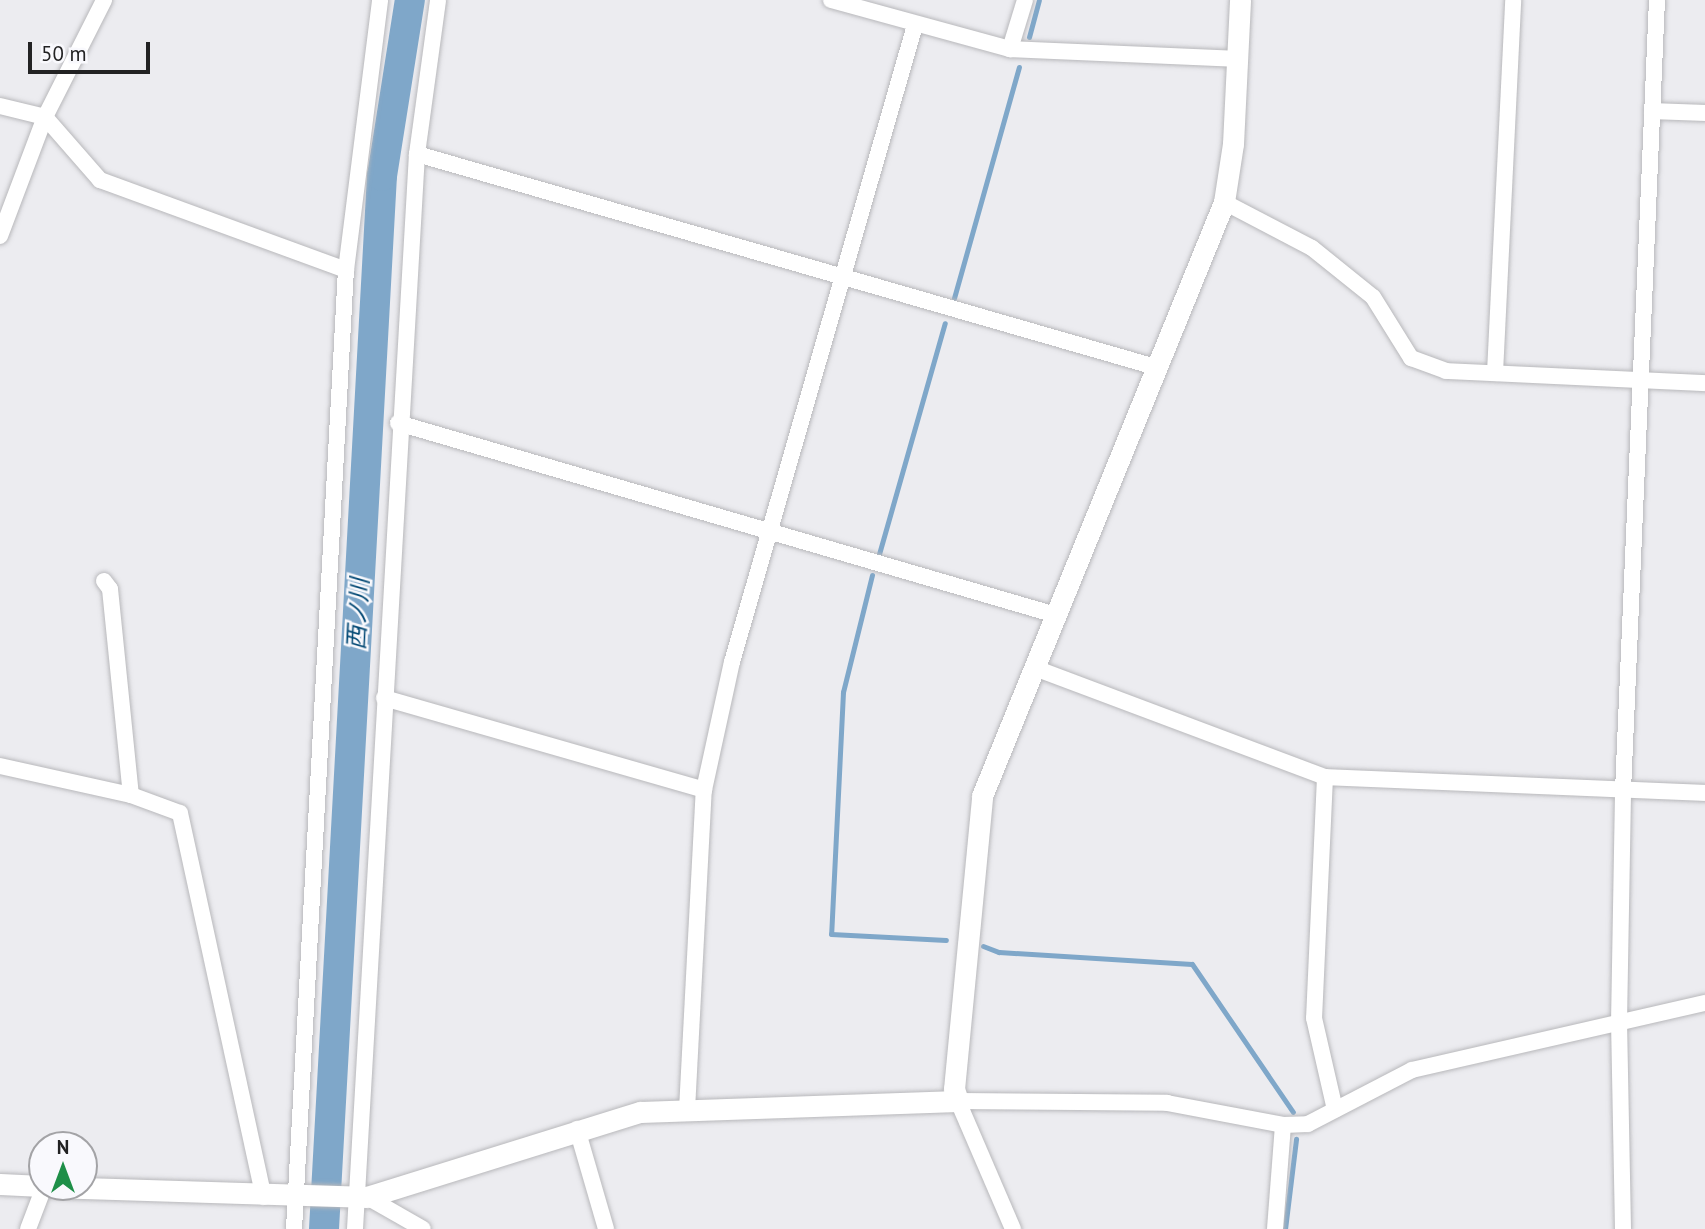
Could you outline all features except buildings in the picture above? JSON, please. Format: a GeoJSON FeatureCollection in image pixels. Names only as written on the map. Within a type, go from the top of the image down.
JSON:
{"type":"FeatureCollection","features":[{"type":"Feature","properties":{"kind":"street"},"geometry":{"type":"LineString","coordinates":[[0,236],[45,117],[104,0]]}},
{"type":"Feature","properties":{"kind":"street"},"geometry":{"type":"LineString","coordinates":[[294,1229],[302,1197],[346,270],[380,0]]}},
{"type":"Feature","properties":{"kind":"street"},"geometry":{"type":"LineString","coordinates":[[355,1229],[398,423],[417,154],[438,0]]}},
{"type":"Feature","properties":{"kind":"street"},"geometry":{"type":"LineString","coordinates":[[831,0],[1010,49],[1238,59]]}},
{"type":"Feature","properties":{"kind":"street"},"geometry":{"type":"LineString","coordinates":[[1010,49],[1025,0]]}},
{"type":"Feature","properties":{"kind":"street"},"geometry":{"type":"LineString","coordinates":[[1013,1229],[954,1089],[977,817],[1224,202],[1231,171],[1240,0]]}},
{"type":"Feature","properties":{"kind":"street"},"geometry":{"type":"LineString","coordinates":[[1495,373],[1513,0]]}},
{"type":"Feature","properties":{"kind":"street"},"geometry":{"type":"LineString","coordinates":[[1623,1229],[1619,1023],[1623,791],[1657,0]]}},
{"type":"Feature","properties":{"kind":"street"},"geometry":{"type":"LineString","coordinates":[[687,1110],[704,790],[732,662],[845,277],[915,25]]}},
{"type":"Feature","properties":{"kind":"street"},"geometry":{"type":"LineString","coordinates":[[0,106],[45,117],[100,180],[346,270]]}},
{"type":"Feature","properties":{"kind":"street"},"geometry":{"type":"LineString","coordinates":[[1652,111],[1705,113]]}},
{"type":"Feature","properties":{"kind":"street"},"geometry":{"type":"LineString","coordinates":[[417,154],[1159,368]]}},
{"type":"Feature","properties":{"kind":"street"},"geometry":{"type":"LineString","coordinates":[[1224,202],[1312,248],[1374,297],[1411,358],[1446,370],[1705,383]]}},
{"type":"Feature","properties":{"kind":"street"},"geometry":{"type":"LineString","coordinates":[[398,423],[1056,615]]}},
{"type":"Feature","properties":{"kind":"street"},"geometry":{"type":"LineString","coordinates":[[104,581],[110,589],[131,795]]}},
{"type":"Feature","properties":{"kind":"street"},"geometry":{"type":"LineString","coordinates":[[1035,668],[1325,777],[1705,793]]}},
{"type":"Feature","properties":{"kind":"street"},"geometry":{"type":"LineString","coordinates":[[384,698],[704,790]]}},
{"type":"Feature","properties":{"kind":"street"},"geometry":{"type":"LineString","coordinates":[[0,766],[131,795],[180,813],[264,1197]]}},
{"type":"Feature","properties":{"kind":"street"},"geometry":{"type":"LineString","coordinates":[[1325,777],[1314,1018],[1335,1110]]}},
{"type":"Feature","properties":{"kind":"street"},"geometry":{"type":"LineString","coordinates":[[98,1189],[264,1197],[355,1197],[640,1112],[958,1101],[1167,1103],[1283,1125],[1308,1124],[1412,1070],[1482,1050],[1705,1003]]}},
{"type":"Feature","properties":{"kind":"street"},"geometry":{"type":"LineString","coordinates":[[1275,1229],[1283,1125]]}},
{"type":"Feature","properties":{"kind":"street"},"geometry":{"type":"LineString","coordinates":[[577,1129],[606,1229]]}},
{"type":"Feature","properties":{"kind":"street"},"geometry":{"type":"LineString","coordinates":[[0,1184],[28,1186]]}},
{"type":"Feature","properties":{"kind":"street"},"geometry":{"type":"LineString","coordinates":[[355,1197],[423,1229]]}},
{"type":"Feature","properties":{"kind":"street"},"geometry":{"type":"LineString","coordinates":[[28,1229],[38,1201]]}},
{"type":"Feature","properties":{"kind":"waterway","name":"西ノ川"},"geometry":{"type":"LineString","coordinates":[[324,1229],[382,176],[410,0]]}},
{"type":"Feature","properties":{"kind":"waterway"},"geometry":{"type":"LineString","coordinates":[[1029,37],[1039,0]]}},
{"type":"Feature","properties":{"kind":"waterway"},"geometry":{"type":"LineString","coordinates":[[954,298],[1019,67]]}},
{"type":"Feature","properties":{"kind":"waterway"},"geometry":{"type":"LineString","coordinates":[[879,554],[945,323]]}},
{"type":"Feature","properties":{"kind":"waterway"},"geometry":{"type":"LineString","coordinates":[[872,575],[843,692],[831,934],[946,940]]}},
{"type":"Feature","properties":{"kind":"waterway"},"geometry":{"type":"LineString","coordinates":[[983,946],[999,952],[1192,964],[1293,1112]]}},
{"type":"Feature","properties":{"kind":"waterway"},"geometry":{"type":"LineString","coordinates":[[1285,1229],[1296,1139]]}}]}
